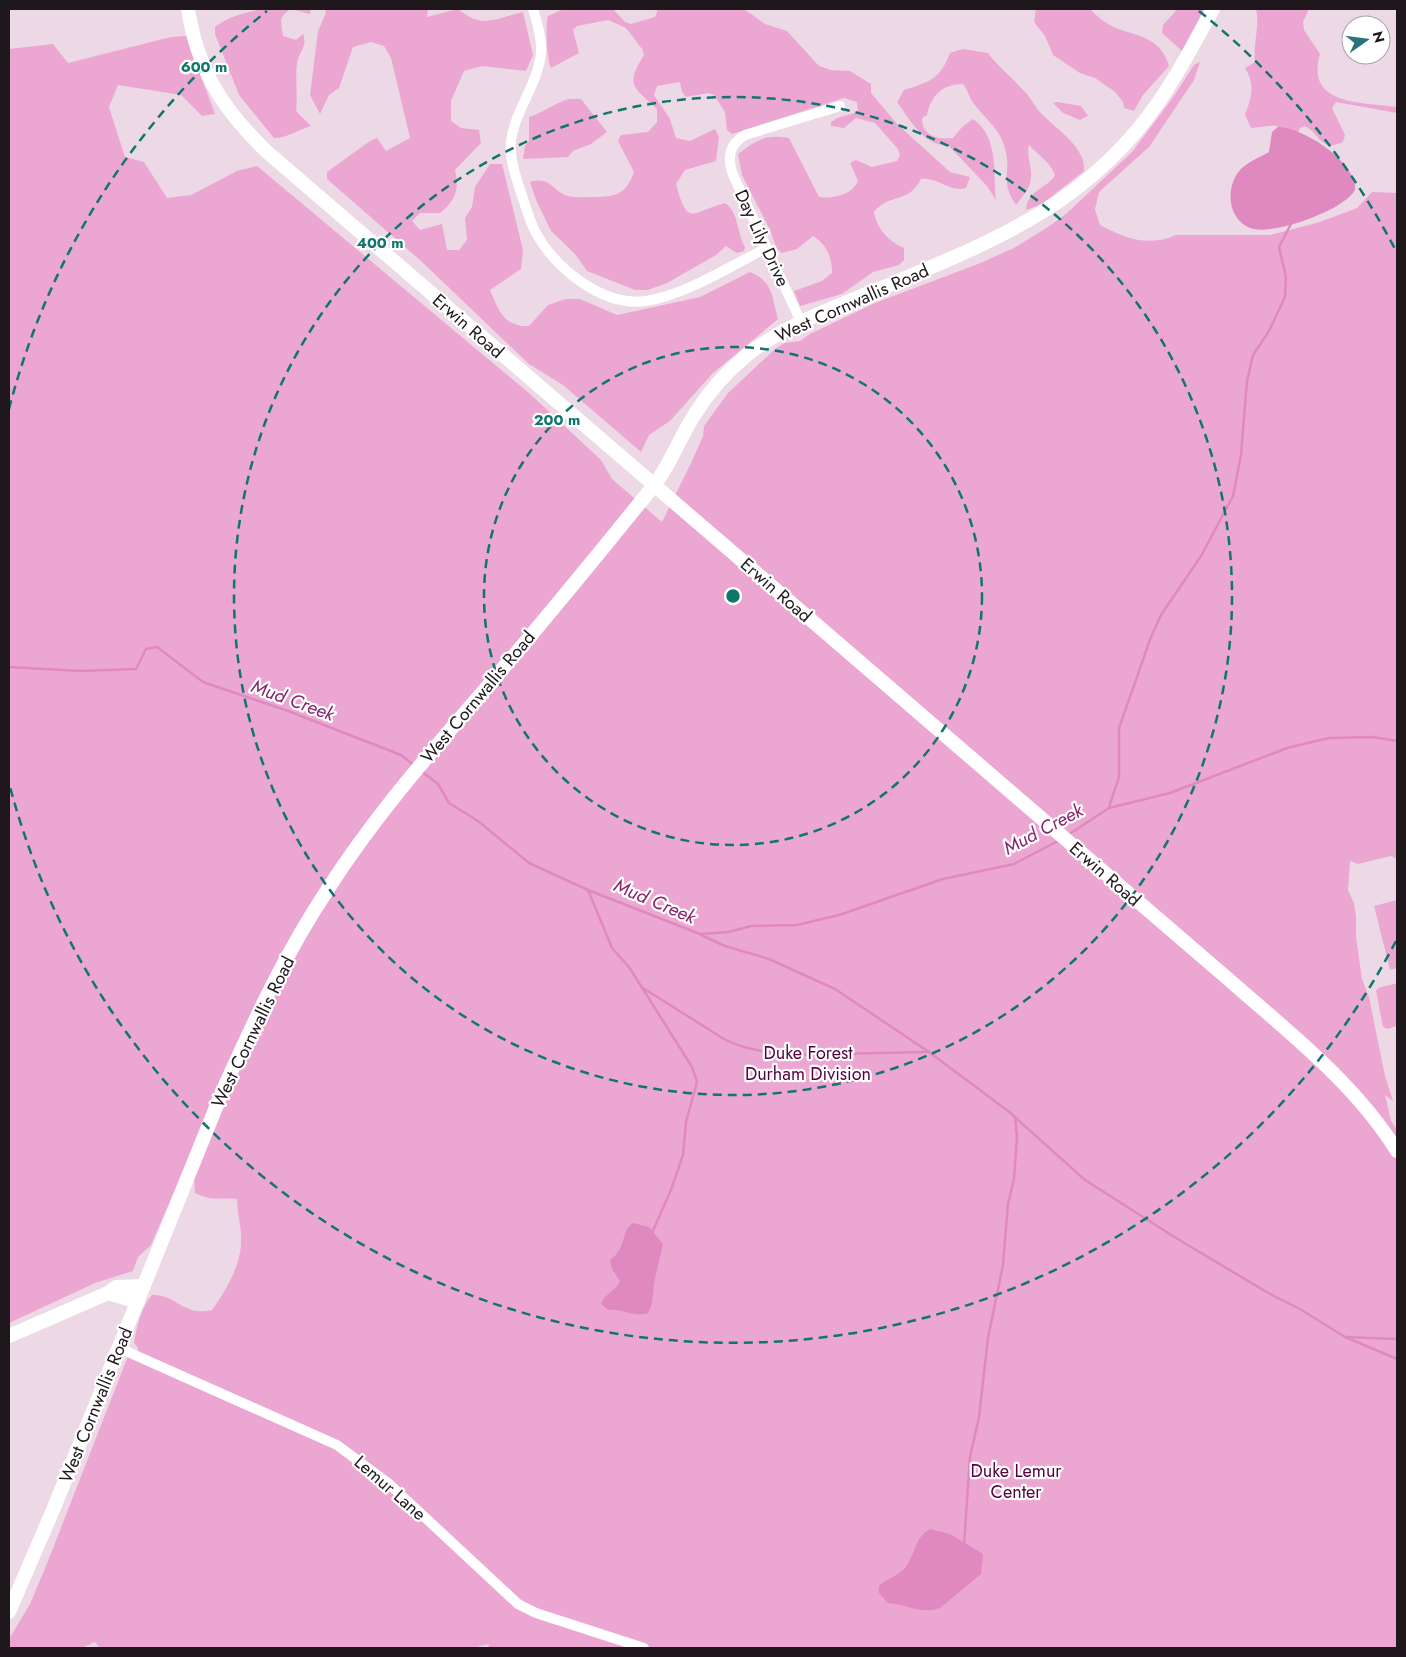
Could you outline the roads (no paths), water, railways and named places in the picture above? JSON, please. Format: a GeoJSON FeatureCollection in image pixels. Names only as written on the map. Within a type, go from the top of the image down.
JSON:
{"type":"FeatureCollection","features":[{"type":"Feature","properties":{"kind":"street","name":"Erwin Road"},"geometry":{"type":"LineString","coordinates":[[188,9],[197,47],[209,79],[223,104],[241,126],[312,192],[1049,825],[1326,1066],[1368,1110],[1397,1151]]}},
{"type":"Feature","properties":{"kind":"street"},"geometry":{"type":"LineString","coordinates":[[532,9],[540,42],[540,60],[514,127],[511,152],[517,180],[532,224],[542,242],[559,262],[582,281],[610,298],[627,302],[644,301],[672,294],[766,248]]}},
{"type":"Feature","properties":{"kind":"street","name":"West Cornwallis Road"},"geometry":{"type":"LineString","coordinates":[[9,1612],[138,1302],[223,1090],[267,996],[327,890],[412,776],[567,593],[654,486],[692,418],[726,375],[763,343],[801,322],[986,244],[1039,215],[1079,187],[1120,149],[1146,120],[1173,80],[1213,9]]}},
{"type":"Feature","properties":{"kind":"street","name":"Day Lily Drive"},"geometry":{"type":"LineString","coordinates":[[801,322],[732,171],[730,152],[735,142],[745,135],[840,106]]}},
{"type":"Feature","properties":{"kind":"street"},"geometry":{"type":"LineString","coordinates":[[9,1336],[108,1293],[116,1287],[144,1286]]}},
{"type":"Feature","properties":{"kind":"street"},"geometry":{"type":"LineString","coordinates":[[108,1293],[138,1302]]}},
{"type":"Feature","properties":{"kind":"street","name":"Lemur Lane"},"geometry":{"type":"LineString","coordinates":[[119,1348],[338,1445],[388,1483],[518,1604],[536,1613],[644,1648]]}},
{"type":"Feature","properties":{"kind":"waterway"},"geometry":{"type":"LineString","coordinates":[[1109,807],[1119,777],[1119,728],[1151,637],[1161,615],[1201,556],[1233,496],[1241,455],[1247,381],[1253,355],[1269,331],[1285,297],[1286,277],[1279,247],[1291,224]]}},
{"type":"Feature","properties":{"kind":"waterway","name":"Mud Creek"},"geometry":{"type":"LineString","coordinates":[[9,667],[80,671],[136,669],[146,649],[157,647],[203,682],[288,711],[401,755],[415,766]]}},
{"type":"Feature","properties":{"kind":"waterway","name":"Mud Creek"},"geometry":{"type":"LineString","coordinates":[[1068,835],[1109,808],[1170,793],[1287,748],[1329,738],[1373,737],[1397,741]]}},
{"type":"Feature","properties":{"kind":"waterway","name":"Mud Creek"},"geometry":{"type":"LineString","coordinates":[[421,771],[438,784],[449,803],[478,821],[529,863],[588,890],[700,934],[729,932],[751,926],[797,925],[839,915],[943,879],[1014,864],[1060,840]]}},
{"type":"Feature","properties":{"kind":"waterway"},"geometry":{"type":"LineString","coordinates":[[588,890],[612,948],[629,967],[692,1067],[697,1082],[686,1122],[683,1155],[671,1190],[652,1233]]}},
{"type":"Feature","properties":{"kind":"waterway"},"geometry":{"type":"LineString","coordinates":[[701,935],[725,946],[769,959],[835,989],[929,1052],[1008,1111],[1085,1180],[1176,1238],[1270,1294],[1300,1309],[1345,1337],[1397,1359]]}},
{"type":"Feature","properties":{"kind":"waterway"},"geometry":{"type":"LineString","coordinates":[[643,988],[724,1039],[753,1049],[783,1055],[927,1052]]}},
{"type":"Feature","properties":{"kind":"waterway"},"geometry":{"type":"LineString","coordinates":[[964,1545],[970,1457],[979,1417],[988,1338],[1003,1265],[1008,1204],[1014,1179],[1017,1137],[1015,1117]]}},
{"type":"Feature","properties":{"kind":"waterway"},"geometry":{"type":"LineString","coordinates":[[1346,1337],[1397,1339]]}},
{"type":"Feature","properties":{"kind":"park label","name":"Duke Forest Durham Division"},"geometry":{"type":"Point","coordinates":[808,1063]}},
{"type":"Feature","properties":{"kind":"park label","name":"Duke Lemur Center"},"geometry":{"type":"Point","coordinates":[1016,1481]}}]}
